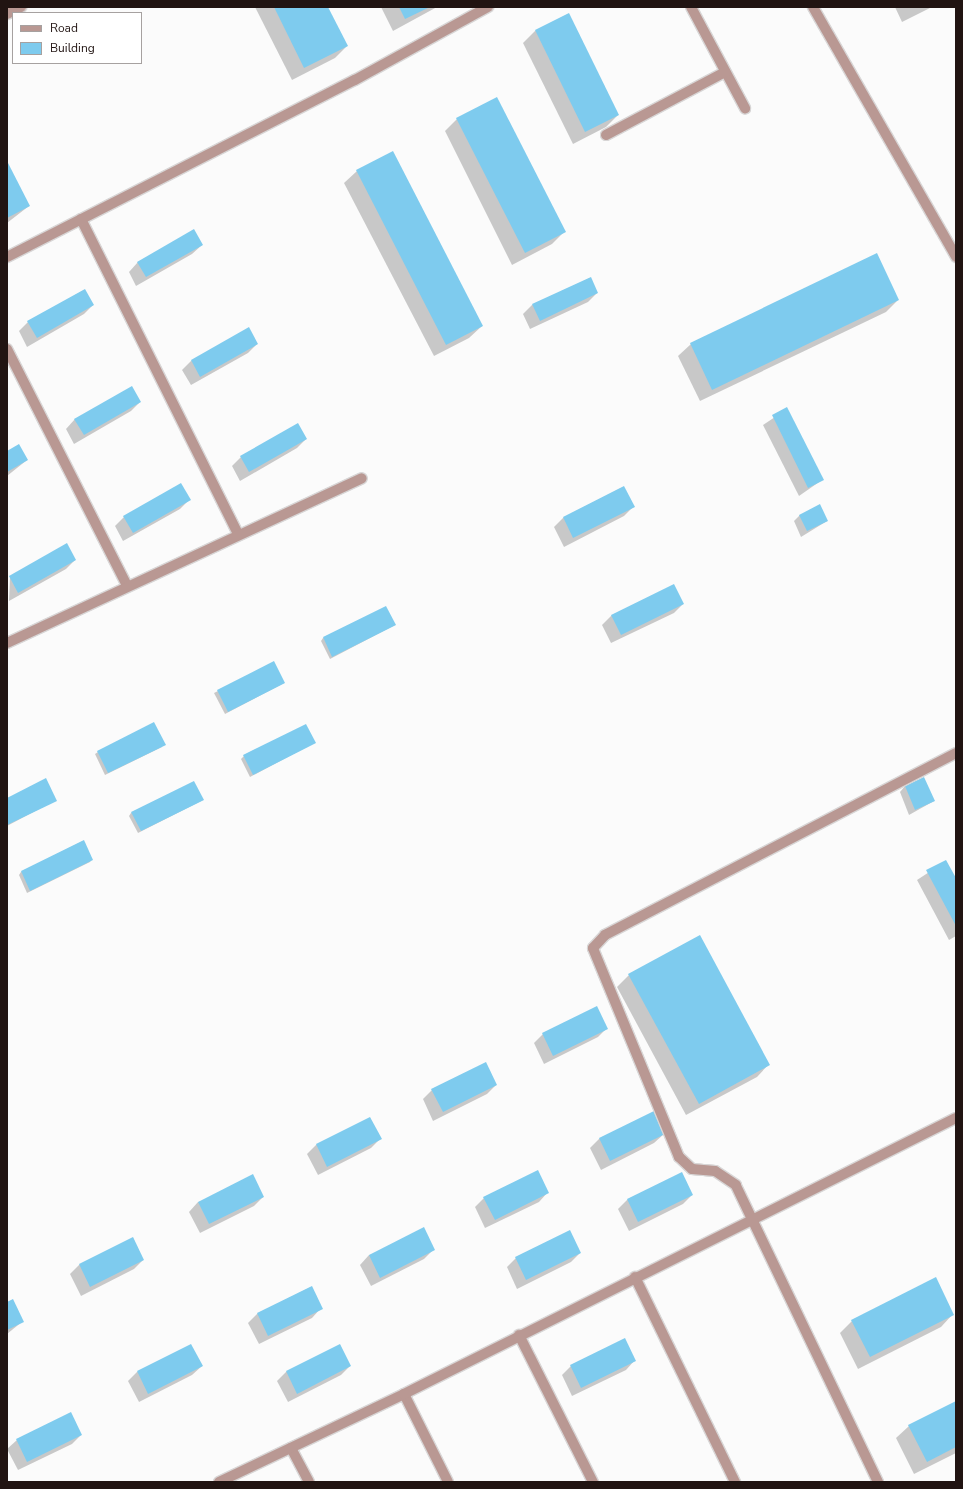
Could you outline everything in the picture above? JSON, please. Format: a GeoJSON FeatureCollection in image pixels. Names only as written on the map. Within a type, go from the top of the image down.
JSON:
{"type":"FeatureCollection","features":[{"type":"Feature","properties":{"kind":"street"},"geometry":{"type":"LineString","coordinates":[[7,14],[21,7]]}},
{"type":"Feature","properties":{"kind":"street"},"geometry":{"type":"LineString","coordinates":[[7,257],[355,80],[488,7]]}},
{"type":"Feature","properties":{"kind":"street"},"geometry":{"type":"LineString","coordinates":[[691,7],[744,108]]}},
{"type":"Feature","properties":{"kind":"street"},"geometry":{"type":"LineString","coordinates":[[813,7],[956,257]]}},
{"type":"Feature","properties":{"kind":"street"},"geometry":{"type":"LineString","coordinates":[[606,135],[725,72]]}},
{"type":"Feature","properties":{"kind":"street"},"geometry":{"type":"LineString","coordinates":[[81,219],[238,534]]}},
{"type":"Feature","properties":{"kind":"street"},"geometry":{"type":"LineString","coordinates":[[7,349],[127,586]]}},
{"type":"Feature","properties":{"kind":"street"},"geometry":{"type":"LineString","coordinates":[[7,641],[362,478]]}},
{"type":"Feature","properties":{"kind":"street"},"geometry":{"type":"LineString","coordinates":[[878,1482],[736,1185],[727,1176],[692,1169],[680,1157],[592,948],[605,935],[956,753]]}},
{"type":"Feature","properties":{"kind":"street"},"geometry":{"type":"LineString","coordinates":[[219,1482],[404,1394],[751,1219],[956,1118]]}},
{"type":"Feature","properties":{"kind":"street"},"geometry":{"type":"LineString","coordinates":[[635,1277],[735,1482]]}},
{"type":"Feature","properties":{"kind":"street"},"geometry":{"type":"LineString","coordinates":[[519,1335],[593,1482]]}},
{"type":"Feature","properties":{"kind":"street"},"geometry":{"type":"LineString","coordinates":[[404,1394],[448,1482]]}},
{"type":"Feature","properties":{"kind":"street"},"geometry":{"type":"LineString","coordinates":[[291,1448],[309,1482]]}},
{"type":"Feature","properties":{"kind":"building"},"geometry":{"type":"Polygon","coordinates":[[[274,7],[328,7],[348,46],[304,68],[274,7]]]}},
{"type":"Feature","properties":{"kind":"building"},"geometry":{"type":"Polygon","coordinates":[[[399,7],[430,7],[405,19],[399,7]]]}},
{"type":"Feature","properties":{"kind":"building"},"geometry":{"type":"Polygon","coordinates":[[[569,13],[619,115],[585,132],[535,30],[569,13]]]}},
{"type":"Feature","properties":{"kind":"building"},"geometry":{"type":"Polygon","coordinates":[[[497,97],[566,232],[525,253],[456,118],[497,97]]]}},
{"type":"Feature","properties":{"kind":"building"},"geometry":{"type":"Polygon","coordinates":[[[393,151],[483,326],[446,345],[356,170],[393,151]]]}},
{"type":"Feature","properties":{"kind":"building"},"geometry":{"type":"Polygon","coordinates":[[[7,161],[30,206],[7,218],[7,161]]]}},
{"type":"Feature","properties":{"kind":"building"},"geometry":{"type":"Polygon","coordinates":[[[194,229],[203,245],[146,277],[137,262],[194,229]]]}},
{"type":"Feature","properties":{"kind":"building"},"geometry":{"type":"Polygon","coordinates":[[[877,253],[899,300],[712,390],[690,343],[877,253]]]}},
{"type":"Feature","properties":{"kind":"building"},"geometry":{"type":"Polygon","coordinates":[[[591,277],[598,293],[540,321],[532,304],[591,277]]]}},
{"type":"Feature","properties":{"kind":"building"},"geometry":{"type":"Polygon","coordinates":[[[85,289],[94,305],[37,338],[27,321],[85,289]]]}},
{"type":"Feature","properties":{"kind":"building"},"geometry":{"type":"Polygon","coordinates":[[[249,327],[258,344],[200,377],[191,360],[249,327]]]}},
{"type":"Feature","properties":{"kind":"building"},"geometry":{"type":"Polygon","coordinates":[[[132,386],[141,402],[84,435],[74,419],[132,386]]]}},
{"type":"Feature","properties":{"kind":"building"},"geometry":{"type":"Polygon","coordinates":[[[787,407],[824,480],[808,488],[772,415],[787,407]]]}},
{"type":"Feature","properties":{"kind":"building"},"geometry":{"type":"Polygon","coordinates":[[[298,423],[307,439],[249,472],[240,456],[298,423]]]}},
{"type":"Feature","properties":{"kind":"building"},"geometry":{"type":"Polygon","coordinates":[[[19,444],[28,460],[7,472],[7,451],[19,444]]]}},
{"type":"Feature","properties":{"kind":"building"},"geometry":{"type":"Polygon","coordinates":[[[181,483],[191,500],[133,533],[123,516],[181,483]]]}},
{"type":"Feature","properties":{"kind":"building"},"geometry":{"type":"Polygon","coordinates":[[[624,486],[635,507],[573,538],[563,517],[624,486]]]}},
{"type":"Feature","properties":{"kind":"building"},"geometry":{"type":"Polygon","coordinates":[[[820,504],[828,521],[807,531],[799,515],[820,504]]]}},
{"type":"Feature","properties":{"kind":"building"},"geometry":{"type":"Polygon","coordinates":[[[67,543],[76,560],[18,593],[9,576],[67,543]]]}},
{"type":"Feature","properties":{"kind":"building"},"geometry":{"type":"Polygon","coordinates":[[[674,584],[684,604],[621,635],[611,615],[674,584]]]}},
{"type":"Feature","properties":{"kind":"building"},"geometry":{"type":"Polygon","coordinates":[[[386,606],[396,625],[332,657],[323,637],[386,606]]]}},
{"type":"Feature","properties":{"kind":"building"},"geometry":{"type":"Polygon","coordinates":[[[274,661],[285,683],[228,712],[217,690],[274,661]]]}},
{"type":"Feature","properties":{"kind":"building"},"geometry":{"type":"Polygon","coordinates":[[[154,722],[166,745],[108,773],[97,751],[154,722]]]}},
{"type":"Feature","properties":{"kind":"building"},"geometry":{"type":"Polygon","coordinates":[[[306,724],[316,743],[253,775],[243,755],[306,724]]]}},
{"type":"Feature","properties":{"kind":"building"},"geometry":{"type":"Polygon","coordinates":[[[924,777],[935,801],[915,810],[905,786],[924,777]]]}},
{"type":"Feature","properties":{"kind":"building"},"geometry":{"type":"Polygon","coordinates":[[[46,778],[57,801],[7,825],[7,798],[46,778]]]}},
{"type":"Feature","properties":{"kind":"building"},"geometry":{"type":"Polygon","coordinates":[[[194,781],[204,800],[141,831],[131,812],[194,781]]]}},
{"type":"Feature","properties":{"kind":"building"},"geometry":{"type":"Polygon","coordinates":[[[84,840],[93,860],[30,891],[21,871],[84,840]]]}},
{"type":"Feature","properties":{"kind":"building"},"geometry":{"type":"Polygon","coordinates":[[[946,860],[956,878],[956,926],[926,870],[946,860]]]}},
{"type":"Feature","properties":{"kind":"building"},"geometry":{"type":"Polygon","coordinates":[[[700,935],[770,1065],[699,1104],[628,974],[700,935]]]}},
{"type":"Feature","properties":{"kind":"building"},"geometry":{"type":"Polygon","coordinates":[[[597,1006],[608,1029],[553,1056],[542,1033],[597,1006]]]}},
{"type":"Feature","properties":{"kind":"building"},"geometry":{"type":"Polygon","coordinates":[[[486,1062],[497,1085],[443,1112],[431,1089],[486,1062]]]}},
{"type":"Feature","properties":{"kind":"building"},"geometry":{"type":"Polygon","coordinates":[[[654,1111],[665,1134],[610,1161],[599,1138],[654,1111]]]}},
{"type":"Feature","properties":{"kind":"building"},"geometry":{"type":"Polygon","coordinates":[[[370,1117],[382,1139],[327,1167],[316,1144],[370,1117]]]}},
{"type":"Feature","properties":{"kind":"building"},"geometry":{"type":"Polygon","coordinates":[[[538,1170],[549,1193],[495,1220],[483,1197],[538,1170]]]}},
{"type":"Feature","properties":{"kind":"building"},"geometry":{"type":"Polygon","coordinates":[[[682,1172],[693,1195],[638,1222],[627,1199],[682,1172]]]}},
{"type":"Feature","properties":{"kind":"building"},"geometry":{"type":"Polygon","coordinates":[[[253,1174],[264,1197],[209,1224],[198,1202],[253,1174]]]}},
{"type":"Feature","properties":{"kind":"building"},"geometry":{"type":"Polygon","coordinates":[[[424,1227],[435,1250],[380,1278],[369,1255],[424,1227]]]}},
{"type":"Feature","properties":{"kind":"building"},"geometry":{"type":"Polygon","coordinates":[[[570,1230],[581,1253],[526,1280],[515,1257],[570,1230]]]}},
{"type":"Feature","properties":{"kind":"building"},"geometry":{"type":"Polygon","coordinates":[[[133,1237],[144,1260],[90,1287],[79,1264],[133,1237]]]}},
{"type":"Feature","properties":{"kind":"building"},"geometry":{"type":"Polygon","coordinates":[[[936,1277],[954,1315],[870,1357],[851,1320],[936,1277]]]}},
{"type":"Feature","properties":{"kind":"building"},"geometry":{"type":"Polygon","coordinates":[[[312,1286],[323,1309],[268,1336],[257,1313],[312,1286]]]}},
{"type":"Feature","properties":{"kind":"building"},"geometry":{"type":"Polygon","coordinates":[[[13,1299],[24,1322],[7,1330],[7,1302],[13,1299]]]}},
{"type":"Feature","properties":{"kind":"building"},"geometry":{"type":"Polygon","coordinates":[[[625,1338],[636,1361],[581,1388],[570,1365],[625,1338]]]}},
{"type":"Feature","properties":{"kind":"building"},"geometry":{"type":"Polygon","coordinates":[[[191,1344],[203,1366],[148,1394],[137,1371],[191,1344]]]}},
{"type":"Feature","properties":{"kind":"building"},"geometry":{"type":"Polygon","coordinates":[[[340,1344],[351,1366],[297,1394],[286,1371],[340,1344]]]}},
{"type":"Feature","properties":{"kind":"building"},"geometry":{"type":"Polygon","coordinates":[[[956,1401],[956,1447],[927,1462],[908,1425],[956,1401]]]}},
{"type":"Feature","properties":{"kind":"building"},"geometry":{"type":"Polygon","coordinates":[[[71,1412],[82,1435],[27,1462],[16,1439],[71,1412]]]}}]}
